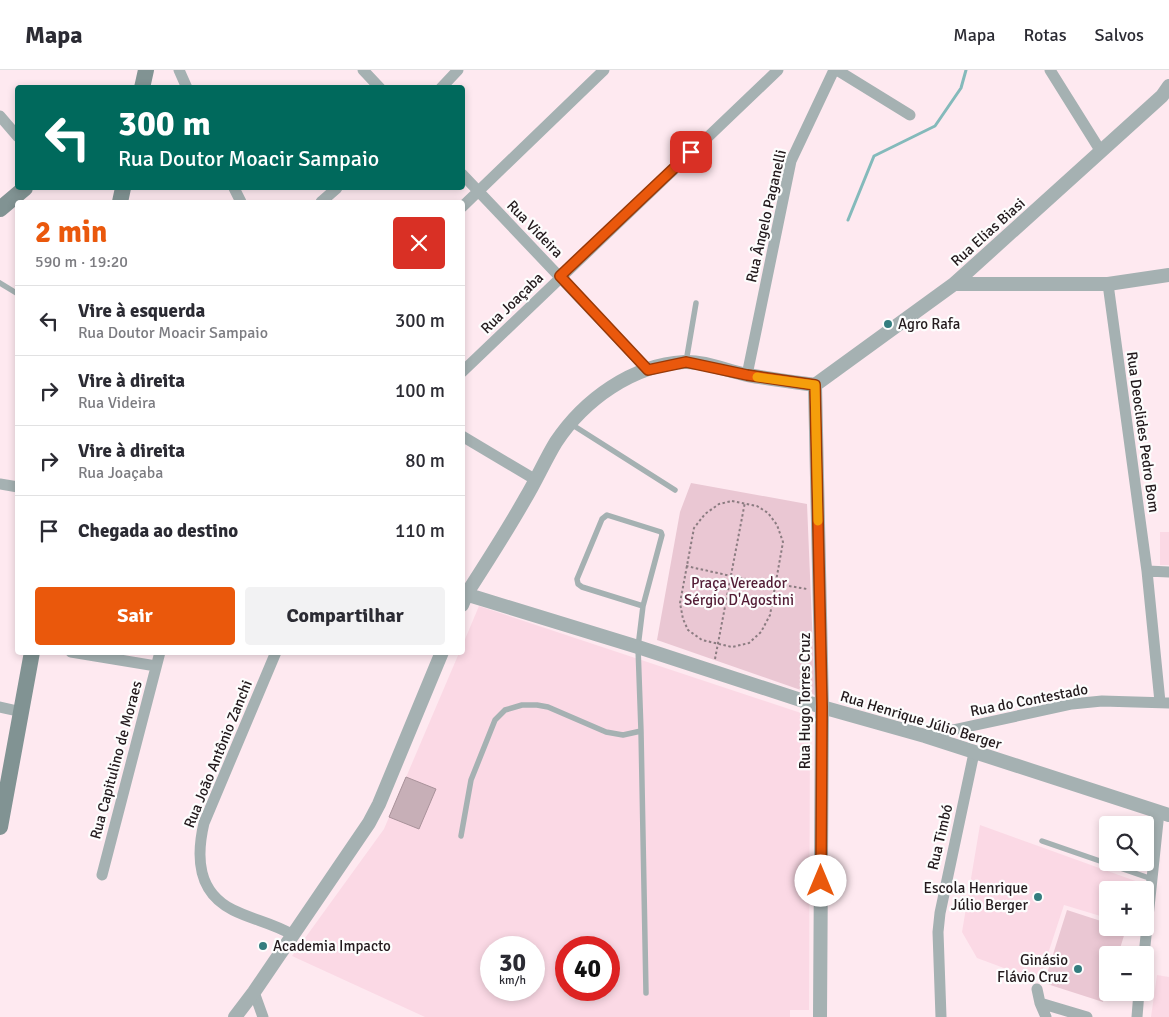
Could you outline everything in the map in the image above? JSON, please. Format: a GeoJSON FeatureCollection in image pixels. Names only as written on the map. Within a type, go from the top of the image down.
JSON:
{"type":"FeatureCollection","features":[{"type":"Feature","properties":{"kind":"main road"},"geometry":{"type":"LineString","coordinates":[[135,85],[138,70]]}},
{"type":"Feature","properties":{"kind":"main road"},"geometry":{"type":"LineString","coordinates":[[143,85],[146,70]]}},
{"type":"Feature","properties":{"kind":"main road"},"geometry":{"type":"LineString","coordinates":[[0,209],[23,190]]}},
{"type":"Feature","properties":{"kind":"main road"},"geometry":{"type":"LineString","coordinates":[[0,828],[32,655]]}},
{"type":"Feature","properties":{"kind":"street"},"geometry":{"type":"LineString","coordinates":[[179,70],[186,85]]}},
{"type":"Feature","properties":{"kind":"street"},"geometry":{"type":"LineString","coordinates":[[363,70],[377,85]]}},
{"type":"Feature","properties":{"kind":"street"},"geometry":{"type":"LineString","coordinates":[[444,85],[458,70]]}},
{"type":"Feature","properties":{"kind":"street"},"geometry":{"type":"LineString","coordinates":[[465,204],[604,70]]}},
{"type":"Feature","properties":{"kind":"street","name":"Rua Joaçaba"},"geometry":{"type":"LineString","coordinates":[[465,369],[560,276],[778,70]]}},
{"type":"Feature","properties":{"kind":"street"},"geometry":{"type":"LineString","coordinates":[[835,70],[910,115]]}},
{"type":"Feature","properties":{"kind":"street","name":"Rua Ângelo Paganelli"},"geometry":{"type":"LineString","coordinates":[[747,375],[791,161],[835,70]]}},
{"type":"Feature","properties":{"kind":"street"},"geometry":{"type":"LineString","coordinates":[[1050,70],[1100,150]]}},
{"type":"Feature","properties":{"kind":"street","name":"Rua Elias Biasi"},"geometry":{"type":"LineString","coordinates":[[815,385],[954,284],[1100,150],[1162,96],[1169,86]]}},
{"type":"Feature","properties":{"kind":"street"},"geometry":{"type":"LineString","coordinates":[[0,116],[15,134]]}},
{"type":"Feature","properties":{"kind":"street","name":"Rua Videira"},"geometry":{"type":"LineString","coordinates":[[465,177],[648,370]]}},
{"type":"Feature","properties":{"kind":"street"},"geometry":{"type":"LineString","coordinates":[[323,200],[335,190]]}},
{"type":"Feature","properties":{"kind":"street"},"geometry":{"type":"LineString","coordinates":[[954,284],[1108,284],[1169,275]]}},
{"type":"Feature","properties":{"kind":"street","name":"Rua Deoclides Pedro Bom"},"geometry":{"type":"LineString","coordinates":[[1108,284],[1164,702]]}},
{"type":"Feature","properties":{"kind":"street"},"geometry":{"type":"LineString","coordinates":[[465,595],[536,480],[556,443],[570,424],[601,394],[620,382],[648,370],[686,362],[747,375],[815,385]]}},
{"type":"Feature","properties":{"kind":"street","name":"Rua Hugo Torres Cruz"},"geometry":{"type":"LineString","coordinates":[[815,385],[822,707],[820,1017]]}},
{"type":"Feature","properties":{"kind":"street"},"geometry":{"type":"LineString","coordinates":[[465,438],[536,480]]}},
{"type":"Feature","properties":{"kind":"street"},"geometry":{"type":"LineString","coordinates":[[0,484],[15,486]]}},
{"type":"Feature","properties":{"kind":"street"},"geometry":{"type":"LineString","coordinates":[[1147,571],[1169,572]]}},
{"type":"Feature","properties":{"kind":"street","name":"Rua Henrique Júlio Berger"},"geometry":{"type":"LineString","coordinates":[[465,597],[638,647],[822,707],[926,736],[1164,813]]}},
{"type":"Feature","properties":{"kind":"street"},"geometry":{"type":"LineString","coordinates":[[89,655],[156,666]]}},
{"type":"Feature","properties":{"kind":"street","name":"Rua Capitulino de Moraes"},"geometry":{"type":"LineString","coordinates":[[102,875],[159,655]]}},
{"type":"Feature","properties":{"kind":"street","name":"Rua João Antônio Zanchi"},"geometry":{"type":"LineString","coordinates":[[275,655],[204,823],[199,865],[206,884],[216,898],[226,906],[279,926],[293,935]]}},
{"type":"Feature","properties":{"kind":"street"},"geometry":{"type":"LineString","coordinates":[[235,1017],[293,935],[372,816],[441,655]]}},
{"type":"Feature","properties":{"kind":"street","name":"Rua do Contestado"},"geometry":{"type":"LineString","coordinates":[[926,736],[1072,704],[1164,702]]}},
{"type":"Feature","properties":{"kind":"street"},"geometry":{"type":"LineString","coordinates":[[0,706],[22,712]]}},
{"type":"Feature","properties":{"kind":"street","name":"Rua Timbó"},"geometry":{"type":"LineString","coordinates":[[941,1017],[938,932],[940,913],[974,753]]}},
{"type":"Feature","properties":{"kind":"street"},"geometry":{"type":"LineString","coordinates":[[1145,946],[1152,879],[1164,813]]}},
{"type":"Feature","properties":{"kind":"street"},"geometry":{"type":"LineString","coordinates":[[1037,989],[1046,1017]]}},
{"type":"Feature","properties":{"kind":"street"},"geometry":{"type":"LineString","coordinates":[[254,992],[263,1017]]}},
{"type":"Feature","properties":{"kind":"street"},"geometry":{"type":"LineString","coordinates":[[1137,1017],[1139,1001]]}},
{"type":"Feature","properties":{"kind":"street"},"geometry":{"type":"LineString","coordinates":[[1040,1003],[1087,1017]]}},
{"type":"Feature","properties":{"kind":"lane"},"geometry":{"type":"LineString","coordinates":[[0,283],[15,292]]}},
{"type":"Feature","properties":{"kind":"lane"},"geometry":{"type":"LineString","coordinates":[[686,362],[696,303]]}},
{"type":"Feature","properties":{"kind":"lane"},"geometry":{"type":"LineString","coordinates":[[570,424],[675,490]]}},
{"type":"Feature","properties":{"kind":"lane"},"geometry":{"type":"LineString","coordinates":[[642,606],[582,587],[578,584],[577,579],[602,518],[607,515],[648,527],[661,532],[662,535],[642,606],[638,647],[646,993]]}},
{"type":"Feature","properties":{"kind":"lane"},"geometry":{"type":"LineString","coordinates":[[461,836],[470,780],[495,720],[505,710],[522,705],[537,706],[548,708],[606,732],[623,735],[641,731]]}},
{"type":"Feature","properties":{"kind":"lane"},"geometry":{"type":"LineString","coordinates":[[1042,841],[1152,879]]}},
{"type":"Feature","properties":{"kind":"path"},"geometry":{"type":"LineString","coordinates":[[732,501],[744,502],[757,506],[768,513],[777,525],[783,542],[770,615],[762,632],[748,643],[732,647],[702,640],[688,630],[683,619],[680,603],[694,528],[705,514],[719,504],[732,501]]}},
{"type":"Feature","properties":{"kind":"path"},"geometry":{"type":"LineString","coordinates":[[714,664],[744,502]]}},
{"type":"Feature","properties":{"kind":"path"},"geometry":{"type":"LineString","coordinates":[[686,566],[730,576],[820,590]]}},
{"type":"Feature","properties":{"kind":"shaded area"},"geometry":{"type":"Polygon","coordinates":[[[1160,532],[1169,532],[1169,565],[1160,565],[1160,532]]]}},
{"type":"Feature","properties":{"kind":"shaded area"},"geometry":{"type":"Polygon","coordinates":[[[479,606],[810,716],[809,1010],[790,1010],[790,1017],[425,1017],[292,956],[384,829],[458,655],[465,655],[465,639],[479,606]]]}},
{"type":"Feature","properties":{"kind":"shaded area","name":"Escola Henrique Júlio Berger"},"geometry":{"type":"Polygon","coordinates":[[[980,825],[1099,868],[1099,871],[1108,871],[1135,881],[1099,881],[1099,916],[1064,905],[1039,981],[977,958],[962,932],[980,825]]]}},
{"type":"Feature","properties":{"kind":"shaded area"},"geometry":{"type":"Polygon","coordinates":[[[1157,975],[1169,977],[1169,1017],[1151,1017],[1157,975]]]}},
{"type":"Feature","properties":{"kind":"green space","name":"Praça Vereador Sérgio D'Agostini"},"geometry":{"type":"Polygon","coordinates":[[[691,483],[807,504],[815,695],[657,640],[680,512],[691,483]]]}},
{"type":"Feature","properties":{"kind":"green space","name":"Ginásio Flávio Cruz"},"geometry":{"type":"Polygon","coordinates":[[[1067,910],[1099,920],[1099,936],[1124,936],[1121,946],[1099,946],[1099,1001],[1044,983],[1067,910]]]}},
{"type":"Feature","properties":{"kind":"building"},"geometry":{"type":"Polygon","coordinates":[[[406,777],[436,789],[419,829],[389,817],[406,777]]]}},
{"type":"Feature","properties":{"kind":"waterway"},"geometry":{"type":"LineString","coordinates":[[848,220],[874,156],[935,126],[961,88],[966,70]]}},
{"type":"Feature","properties":{"kind":"slow traffic"},"geometry":{"type":"LineString","coordinates":[[757,377],[815,385],[818,521]]}},
{"type":"Feature","properties":{"kind":"place","name":"Agro Rafa"},"geometry":{"type":"Point","coordinates":[888,324]}},
{"type":"Feature","properties":{"kind":"place","name":"Escola Henrique Júlio Berger"},"geometry":{"type":"Point","coordinates":[1038,897]}},
{"type":"Feature","properties":{"kind":"place","name":"Academia Impacto"},"geometry":{"type":"Point","coordinates":[263,946]}},
{"type":"Feature","properties":{"kind":"place","name":"Ginásio Flávio Cruz"},"geometry":{"type":"Point","coordinates":[1078,969]}},
{"type":"Feature","properties":{"kind":"route"},"geometry":{"type":"LineString","coordinates":[[691,152],[560,276],[648,370],[668,364],[686,362],[762,378],[815,385],[822,707],[821,881]]}}]}
